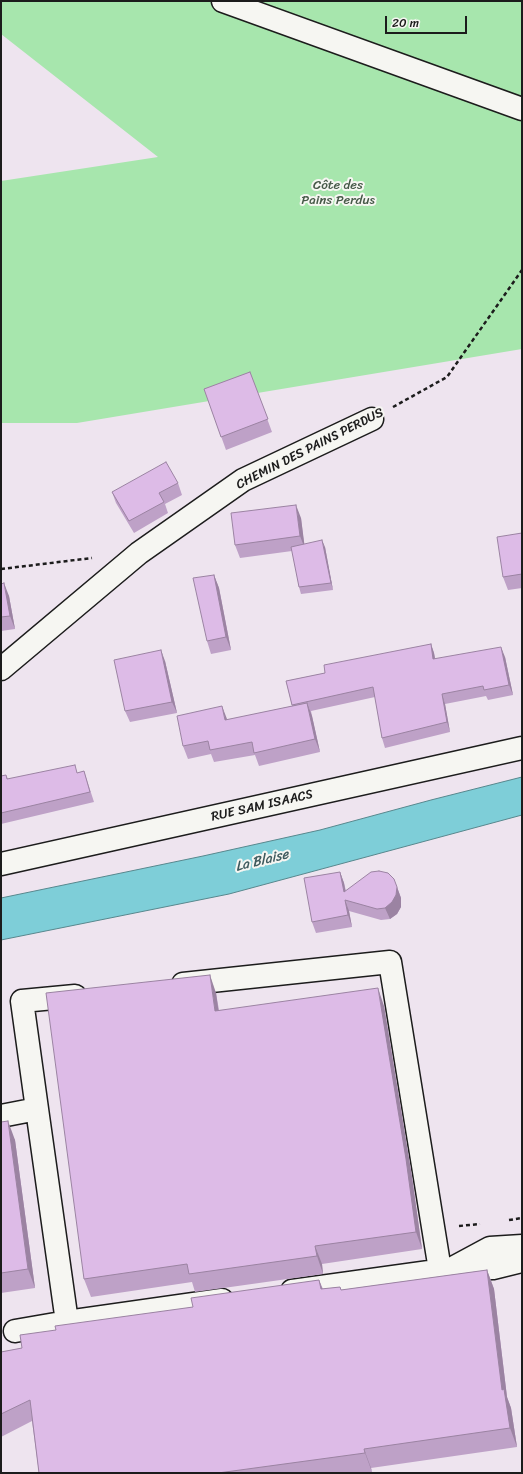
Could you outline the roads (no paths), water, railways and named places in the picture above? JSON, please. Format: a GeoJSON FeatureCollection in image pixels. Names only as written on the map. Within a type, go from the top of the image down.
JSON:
{"type":"FeatureCollection","features":[{"type":"Feature","properties":{"kind":"street"},"geometry":{"type":"LineString","coordinates":[[223,1],[522,108]]}},
{"type":"Feature","properties":{"kind":"street"},"geometry":{"type":"LineString","coordinates":[[383,59],[522,94]]}},
{"type":"Feature","properties":{"kind":"street","name":"CHEMIN DES PAINS PERDUS"},"geometry":{"type":"LineString","coordinates":[[1,669],[139,553],[243,480],[372,419]]}},
{"type":"Feature","properties":{"kind":"street","name":"RUE SAM ISAACS"},"geometry":{"type":"LineString","coordinates":[[1,864],[522,748]]}},
{"type":"Feature","properties":{"kind":"street"},"geometry":{"type":"LineString","coordinates":[[163,986],[390,962],[446,1270]]}},
{"type":"Feature","properties":{"kind":"street"},"geometry":{"type":"LineString","coordinates":[[67,1322],[22,1001],[93,994]]}},
{"type":"Feature","properties":{"kind":"street"},"geometry":{"type":"LineString","coordinates":[[1,1116],[37,1109]]}},
{"type":"Feature","properties":{"kind":"street"},"geometry":{"type":"LineString","coordinates":[[446,1270],[490,1248],[522,1246]]}},
{"type":"Feature","properties":{"kind":"street"},"geometry":{"type":"LineString","coordinates":[[270,1294],[446,1270],[493,1268],[522,1261]]}},
{"type":"Feature","properties":{"kind":"street"},"geometry":{"type":"LineString","coordinates":[[15,1331],[67,1322],[238,1298]]}},
{"type":"Feature","properties":{"kind":"water","name":"La Blaise"},"geometry":{"type":"Polygon","coordinates":[[[522,777],[522,815],[229,894],[1,940],[1,898],[320,830],[522,777]]]}},
{"type":"Feature","properties":{"kind":"park label","name":"Côte des Pains Perdus"},"geometry":{"type":"Point","coordinates":[338,194]}}]}
